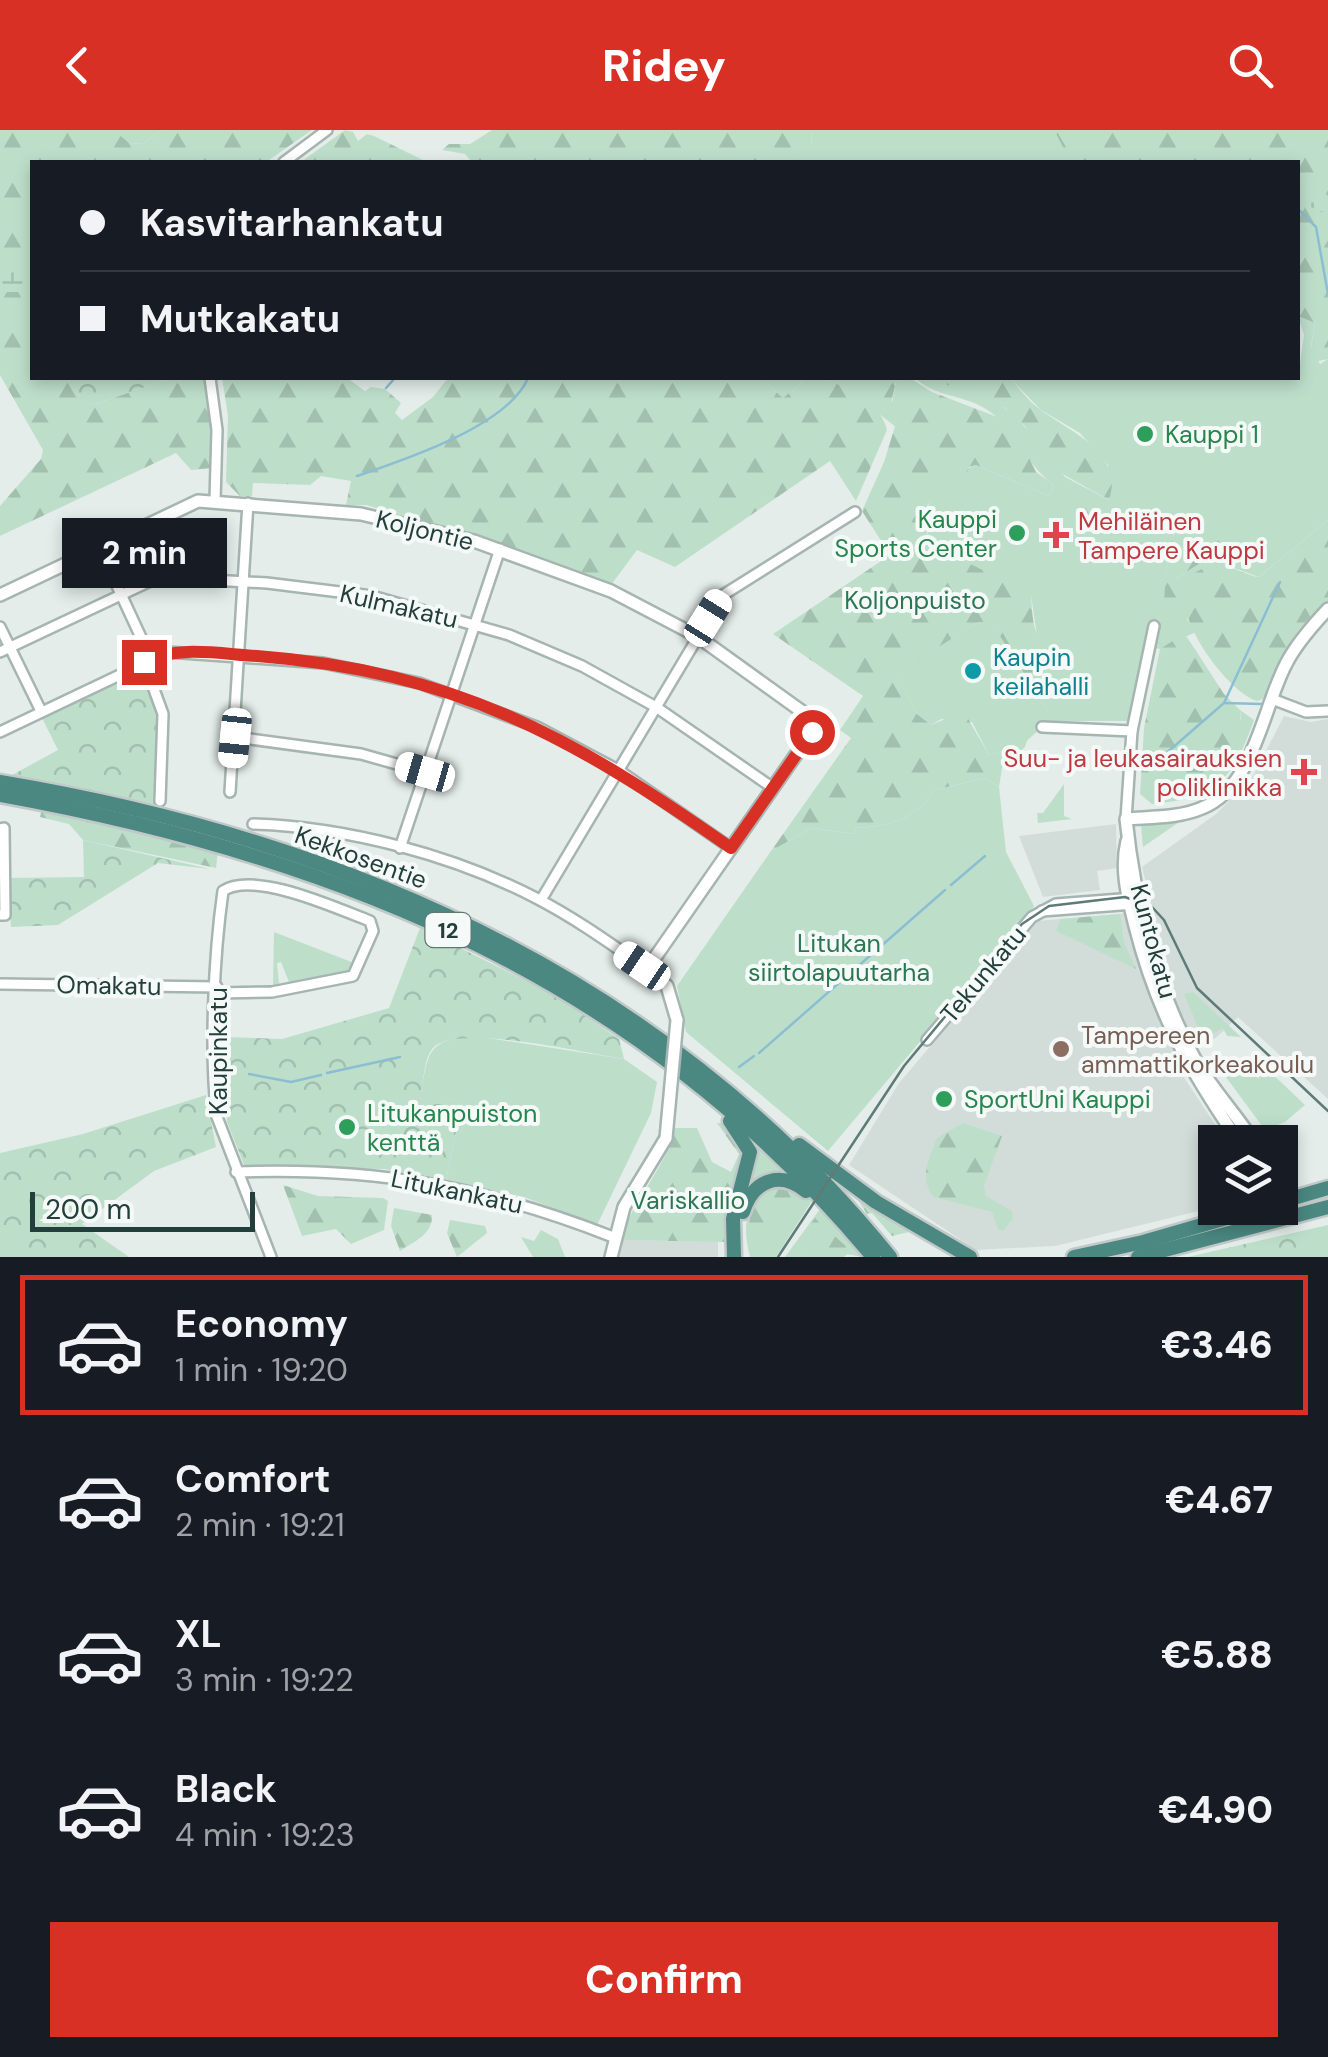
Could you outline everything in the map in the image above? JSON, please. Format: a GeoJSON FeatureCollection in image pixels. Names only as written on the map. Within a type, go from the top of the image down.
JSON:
{"type":"FeatureCollection","features":[{"type":"Feature","properties":{"kind":"highway","name":"Kekkosentie"},"geometry":{"type":"LineString","coordinates":[[0,782],[213,830],[413,899],[491,934],[588,989],[738,1102],[819,1176],[890,1257]]}},
{"type":"Feature","properties":{"kind":"highway","name":"Kekkosentie"},"geometry":{"type":"LineString","coordinates":[[0,795],[151,826],[241,852],[458,934],[598,1010],[720,1103],[827,1202],[873,1257]]}},
{"type":"Feature","properties":{"kind":"highway","name":"12"},"geometry":{"type":"LineString","coordinates":[[738,1102],[876,1202],[962,1255]]}},
{"type":"Feature","properties":{"kind":"highway"},"geometry":{"type":"LineString","coordinates":[[720,1103],[750,1152],[733,1219],[734,1257]]}},
{"type":"Feature","properties":{"kind":"highway"},"geometry":{"type":"LineString","coordinates":[[744,1257],[744,1210],[759,1186],[776,1178],[788,1179],[827,1202]]}},
{"type":"Feature","properties":{"kind":"highway"},"geometry":{"type":"LineString","coordinates":[[1300,1196],[1328,1178]]}},
{"type":"Feature","properties":{"kind":"highway"},"geometry":{"type":"LineString","coordinates":[[1300,1196],[1328,1188]]}},
{"type":"Feature","properties":{"kind":"highway"},"geometry":{"type":"LineString","coordinates":[[1298,1211],[1328,1207]]}},
{"type":"Feature","properties":{"kind":"highway"},"geometry":{"type":"LineString","coordinates":[[1074,1257],[1198,1222]]}},
{"type":"Feature","properties":{"kind":"highway"},"geometry":{"type":"LineString","coordinates":[[1138,1257],[1239,1225]]}},
{"type":"Feature","properties":{"kind":"street"},"geometry":{"type":"LineString","coordinates":[[287,160],[327,130]]}},
{"type":"Feature","properties":{"kind":"street"},"geometry":{"type":"LineString","coordinates":[[210,380],[216,430],[214,501]]}},
{"type":"Feature","properties":{"kind":"street","name":"Koljontie"},"geometry":{"type":"LineString","coordinates":[[0,595],[190,503],[248,503],[361,514],[500,549],[611,591],[697,636],[820,725],[772,788]]}},
{"type":"Feature","properties":{"kind":"street"},"geometry":{"type":"LineString","coordinates":[[230,792],[248,503]]}},
{"type":"Feature","properties":{"kind":"street"},"geometry":{"type":"LineString","coordinates":[[541,900],[697,636],[731,588],[855,512]]}},
{"type":"Feature","properties":{"kind":"street"},"geometry":{"type":"LineString","coordinates":[[100,549],[148,660],[164,714],[160,802]]}},
{"type":"Feature","properties":{"kind":"street"},"geometry":{"type":"LineString","coordinates":[[400,848],[500,549]]}},
{"type":"Feature","properties":{"kind":"street","name":"Kulmakatu"},"geometry":{"type":"LineString","coordinates":[[5,650],[159,577],[372,596],[474,624],[582,666],[656,707],[772,788]]}},
{"type":"Feature","properties":{"kind":"street"},"geometry":{"type":"LineString","coordinates":[[1126,818],[1177,814],[1213,802],[1243,765],[1288,660],[1328,609]]}},
{"type":"Feature","properties":{"kind":"street","name":"Kuntokatu"},"geometry":{"type":"LineString","coordinates":[[1154,626],[1132,731],[1126,818],[1133,901],[1148,978],[1168,1029],[1200,1088],[1227,1125]]}},
{"type":"Feature","properties":{"kind":"street"},"geometry":{"type":"LineString","coordinates":[[0,627],[5,650],[42,711]]}},
{"type":"Feature","properties":{"kind":"street"},"geometry":{"type":"LineString","coordinates":[[0,732],[168,652],[323,663],[451,693],[537,727],[618,770],[731,848]]}},
{"type":"Feature","properties":{"kind":"street"},"geometry":{"type":"LineString","coordinates":[[1272,699],[1306,712],[1328,711]]}},
{"type":"Feature","properties":{"kind":"street"},"geometry":{"type":"LineString","coordinates":[[1042,727],[1132,731]]}},
{"type":"Feature","properties":{"kind":"street"},"geometry":{"type":"LineString","coordinates":[[235,738],[329,748],[425,772]]}},
{"type":"Feature","properties":{"kind":"street"},"geometry":{"type":"LineString","coordinates":[[647,969],[772,788]]}},
{"type":"Feature","properties":{"kind":"street"},"geometry":{"type":"LineString","coordinates":[[253,824],[298,826],[400,848],[541,900],[647,969],[666,986],[677,1020],[666,1138],[624,1207],[613,1237],[611,1257]]}},
{"type":"Feature","properties":{"kind":"street"},"geometry":{"type":"LineString","coordinates":[[0,828],[4,828],[3,915]]}},
{"type":"Feature","properties":{"kind":"street","name":"Omakatu"},"geometry":{"type":"LineString","coordinates":[[0,984],[272,992],[353,976],[374,931],[370,921],[290,892],[237,886],[226,888],[222,896]]}},
{"type":"Feature","properties":{"kind":"street","name":"Kaupinkatu"},"geometry":{"type":"LineString","coordinates":[[222,896],[215,1106],[219,1128],[271,1257]]}},
{"type":"Feature","properties":{"kind":"street","name":"Kuntokatu"},"geometry":{"type":"LineString","coordinates":[[1133,901],[1185,1040],[1242,1125]]}},
{"type":"Feature","properties":{"kind":"street","name":"Tekunkatu"},"geometry":{"type":"LineString","coordinates":[[927,1040],[1026,922],[1042,911],[1056,904],[1133,901]]}},
{"type":"Feature","properties":{"kind":"street","name":"Litukankatu"},"geometry":{"type":"LineString","coordinates":[[236,1172],[387,1174],[528,1206],[613,1237]]}},
{"type":"Feature","properties":{"kind":"shaded area","name":"Tampereen ammattikorkeakoulu"},"geometry":{"type":"Polygon","coordinates":[[[1284,716],[1311,722],[1328,719],[1328,1099],[1238,1017],[1217,1037],[1173,1061],[1216,1125],[1198,1125],[1198,1211],[1055,1246],[976,1250],[849,1165],[899,1083],[1037,921],[1120,914],[1150,899],[1142,867],[1216,814],[1252,778],[1284,716]]]}},
{"type":"Feature","properties":{"kind":"shaded area"},"geometry":{"type":"Polygon","coordinates":[[[1116,824],[1117,868],[1097,871],[1100,890],[1043,897],[1019,836],[1116,824]]]}},
{"type":"Feature","properties":{"kind":"shaded area"},"geometry":{"type":"Polygon","coordinates":[[[620,1240],[718,1241],[718,1257],[619,1257],[620,1240]]]}},
{"type":"Feature","properties":{"kind":"green space"},"geometry":{"type":"Polygon","coordinates":[[[0,130],[114,130],[130,144],[144,143],[161,130],[312,130],[269,160],[30,160],[30,380],[72,380],[95,404],[165,380],[205,380],[213,428],[212,468],[191,470],[176,453],[0,536],[0,506],[41,459],[43,450],[0,375],[0,130]]]}},
{"type":"Feature","properties":{"kind":"green space"},"geometry":{"type":"Polygon","coordinates":[[[114,130],[161,130],[144,143],[129,144],[114,130]]]}},
{"type":"Feature","properties":{"kind":"green space"},"geometry":{"type":"Polygon","coordinates":[[[345,130],[353,132],[358,141],[367,134],[374,136],[423,160],[304,160],[345,130]]]}},
{"type":"Feature","properties":{"kind":"green space"},"geometry":{"type":"Polygon","coordinates":[[[492,130],[812,130],[811,146],[792,160],[470,160],[465,154],[442,150],[449,144],[470,144],[492,130]]]}},
{"type":"Feature","properties":{"kind":"green space"},"geometry":{"type":"Polygon","coordinates":[[[812,130],[1054,130],[1084,160],[792,160],[811,146],[812,130]]]}},
{"type":"Feature","properties":{"kind":"green space"},"geometry":{"type":"Polygon","coordinates":[[[1054,130],[1328,130],[1328,359],[1314,362],[1310,355],[1315,323],[1300,317],[1300,160],[1083,160],[1063,147],[1054,130]]]}},
{"type":"Feature","properties":{"kind":"green space"},"geometry":{"type":"Polygon","coordinates":[[[1300,187],[1328,195],[1328,215],[1300,202],[1300,187]]]}},
{"type":"Feature","properties":{"kind":"green space"},"geometry":{"type":"Polygon","coordinates":[[[0,263],[18,266],[30,279],[26,292],[0,292],[0,263]]]}},
{"type":"Feature","properties":{"kind":"green space"},"geometry":{"type":"Polygon","coordinates":[[[1300,317],[1315,323],[1311,347],[1320,364],[1328,359],[1328,520],[1259,577],[1226,565],[1187,619],[1196,632],[1160,649],[1145,646],[1130,721],[1049,721],[1022,745],[989,755],[972,722],[941,719],[931,725],[917,714],[895,672],[979,622],[991,621],[1048,711],[1031,595],[934,546],[926,520],[933,497],[941,487],[976,465],[1049,496],[1054,485],[996,416],[918,380],[936,380],[994,401],[1016,416],[1065,477],[1109,500],[1108,465],[1080,433],[1041,410],[1012,380],[1300,380],[1304,335],[1300,317]],[[1175,529],[1167,565],[1164,624],[1175,579],[1210,557],[1228,557],[1175,529]]]}},
{"type":"Feature","properties":{"kind":"green space"},"geometry":{"type":"Polygon","coordinates":[[[71,380],[165,380],[95,404],[83,400],[71,380]]]}},
{"type":"Feature","properties":{"kind":"green space"},"geometry":{"type":"Polygon","coordinates":[[[222,380],[350,380],[365,391],[371,387],[385,389],[401,403],[395,413],[402,420],[433,397],[446,380],[762,380],[783,398],[805,380],[822,380],[866,400],[883,419],[887,430],[856,501],[830,461],[675,567],[637,550],[611,585],[515,548],[366,505],[346,505],[351,481],[321,476],[310,485],[253,483],[252,496],[240,496],[226,482],[228,416],[222,380]]]}},
{"type":"Feature","properties":{"kind":"green space"},"geometry":{"type":"Polygon","coordinates":[[[762,380],[805,380],[783,398],[762,380]]]}},
{"type":"Feature","properties":{"kind":"green space"},"geometry":{"type":"Polygon","coordinates":[[[823,380],[854,380],[892,402],[897,380],[909,380],[896,427],[844,387],[823,380]]]}},
{"type":"Feature","properties":{"kind":"green space"},"geometry":{"type":"Polygon","coordinates":[[[853,380],[897,380],[890,407],[853,380]]]}},
{"type":"Feature","properties":{"kind":"green space","name":"Koljonpuisto"},"geometry":{"type":"Polygon","coordinates":[[[909,380],[913,380],[932,392],[1000,418],[1019,438],[1036,472],[1054,485],[1049,496],[976,465],[969,467],[964,482],[950,480],[930,502],[924,525],[934,546],[1031,594],[1035,630],[1057,679],[1055,709],[1048,711],[991,622],[979,622],[896,673],[917,714],[931,725],[952,716],[967,717],[989,755],[1022,745],[1028,738],[1025,747],[1002,768],[999,787],[985,778],[935,790],[919,808],[901,819],[856,828],[854,834],[812,828],[771,851],[851,738],[840,730],[863,696],[773,634],[890,555],[862,511],[884,462],[909,380]]]}},
{"type":"Feature","properties":{"kind":"green space"},"geometry":{"type":"Polygon","coordinates":[[[935,380],[1012,380],[1037,407],[1101,455],[1112,483],[1109,500],[1050,467],[1024,425],[1005,408],[935,380]]]}},
{"type":"Feature","properties":{"kind":"green space"},"geometry":{"type":"Polygon","coordinates":[[[1073,497],[1108,513],[1109,517],[1103,522],[1070,505],[1073,497]]]}},
{"type":"Feature","properties":{"kind":"green space"},"geometry":{"type":"Polygon","coordinates":[[[1185,518],[1213,532],[1229,557],[1210,557],[1175,579],[1178,620],[1164,624],[1170,551],[1178,526],[1185,518]]]}},
{"type":"Feature","properties":{"kind":"green space"},"geometry":{"type":"Polygon","coordinates":[[[1328,520],[1328,602],[1296,634],[1266,698],[1257,701],[1241,692],[1206,653],[1185,606],[1185,585],[1197,571],[1222,566],[1259,577],[1328,520]]]}},
{"type":"Feature","properties":{"kind":"green space"},"geometry":{"type":"Polygon","coordinates":[[[1179,637],[1187,637],[1224,694],[1240,710],[1240,730],[1234,747],[1211,774],[1177,790],[1140,794],[1144,728],[1160,649],[1179,637]]]}},
{"type":"Feature","properties":{"kind":"green space"},"geometry":{"type":"Polygon","coordinates":[[[143,665],[159,715],[157,805],[12,775],[58,750],[41,716],[143,665]]]}},
{"type":"Feature","properties":{"kind":"green space"},"geometry":{"type":"Polygon","coordinates":[[[1240,710],[1254,720],[1238,758],[1219,783],[1174,801],[1152,804],[1140,794],[1184,788],[1241,719],[1240,710]]]}},
{"type":"Feature","properties":{"kind":"green space","name":"Litukan siirtolapuutarha"},"geometry":{"type":"Polygon","coordinates":[[[985,778],[999,787],[1006,852],[1034,906],[828,1151],[686,1032],[677,986],[771,851],[812,828],[854,834],[856,828],[891,823],[919,808],[935,790],[985,778]]]}},
{"type":"Feature","properties":{"kind":"green space"},"geometry":{"type":"Polygon","coordinates":[[[1064,784],[1064,816],[1072,819],[1038,823],[1037,813],[1043,813],[1064,784]]]}},
{"type":"Feature","properties":{"kind":"green space"},"geometry":{"type":"Polygon","coordinates":[[[42,809],[218,851],[216,868],[83,840],[69,824],[40,817],[42,809]]]}},
{"type":"Feature","properties":{"kind":"green space"},"geometry":{"type":"Polygon","coordinates":[[[1182,820],[1143,847],[1141,826],[1182,820]]]}},
{"type":"Feature","properties":{"kind":"green space"},"geometry":{"type":"Polygon","coordinates":[[[83,840],[210,869],[158,863],[58,925],[11,927],[8,878],[84,877],[83,840]]]}},
{"type":"Feature","properties":{"kind":"green space"},"geometry":{"type":"Polygon","coordinates":[[[1120,914],[1124,942],[1136,969],[1056,931],[1061,919],[1120,914]]]}},
{"type":"Feature","properties":{"kind":"green space"},"geometry":{"type":"Polygon","coordinates":[[[420,928],[553,994],[619,1039],[624,1059],[494,1039],[446,1041],[433,1048],[421,1092],[462,1103],[446,1180],[384,1169],[245,1167],[227,1122],[225,1037],[282,1039],[389,1008],[420,928]]]}},
{"type":"Feature","properties":{"kind":"green space"},"geometry":{"type":"Polygon","coordinates":[[[274,932],[354,963],[349,971],[289,982],[281,962],[277,963],[279,984],[273,986],[274,932]]]}},
{"type":"Feature","properties":{"kind":"green space"},"geometry":{"type":"Polygon","coordinates":[[[1193,992],[1241,1037],[1227,1036],[1223,1028],[1203,1039],[1184,994],[1193,992]]]}},
{"type":"Feature","properties":{"kind":"green space"},"geometry":{"type":"Polygon","coordinates":[[[475,1036],[624,1059],[657,1082],[651,1113],[597,1225],[524,1197],[446,1180],[462,1103],[421,1093],[424,1078],[429,1057],[439,1044],[475,1036]]]}},
{"type":"Feature","properties":{"kind":"green space"},"geometry":{"type":"Polygon","coordinates":[[[1230,1063],[1247,1067],[1258,1078],[1267,1069],[1305,1105],[1285,1122],[1261,1125],[1220,1069],[1230,1063]]]}},
{"type":"Feature","properties":{"kind":"green space"},"geometry":{"type":"Polygon","coordinates":[[[206,1095],[216,1147],[154,1171],[82,1224],[129,1257],[0,1257],[0,1153],[83,1134],[206,1095]]]}},
{"type":"Feature","properties":{"kind":"green space","name":"Variskallio"},"geometry":{"type":"Polygon","coordinates":[[[717,1123],[723,1123],[743,1150],[726,1242],[620,1240],[675,1128],[697,1128],[712,1162],[731,1172],[739,1154],[717,1123]]]}},
{"type":"Feature","properties":{"kind":"green space"},"geometry":{"type":"Polygon","coordinates":[[[963,1123],[1002,1136],[984,1186],[986,1196],[1012,1211],[1013,1219],[1003,1231],[998,1229],[992,1212],[933,1197],[929,1190],[927,1168],[937,1138],[963,1123]]]}},
{"type":"Feature","properties":{"kind":"green space"},"geometry":{"type":"Polygon","coordinates":[[[755,1143],[786,1170],[775,1174],[740,1218],[742,1257],[738,1257],[737,1211],[755,1143]]]}},
{"type":"Feature","properties":{"kind":"green space"},"geometry":{"type":"Polygon","coordinates":[[[283,1185],[318,1196],[383,1198],[388,1201],[384,1230],[351,1244],[336,1229],[302,1236],[283,1185]]]}},
{"type":"Feature","properties":{"kind":"green space"},"geometry":{"type":"Polygon","coordinates":[[[778,1185],[788,1188],[794,1209],[772,1242],[757,1247],[748,1236],[752,1212],[763,1193],[778,1185]]]}},
{"type":"Feature","properties":{"kind":"green space"},"geometry":{"type":"Polygon","coordinates":[[[768,1187],[799,1189],[812,1201],[776,1257],[750,1257],[746,1237],[749,1210],[768,1187]]]}},
{"type":"Feature","properties":{"kind":"green space"},"geometry":{"type":"Polygon","coordinates":[[[854,1194],[913,1231],[892,1236],[872,1213],[867,1214],[854,1194]]]}},
{"type":"Feature","properties":{"kind":"green space"},"geometry":{"type":"Polygon","coordinates":[[[394,1208],[432,1215],[426,1232],[400,1251],[391,1226],[394,1208]]]}},
{"type":"Feature","properties":{"kind":"green space"},"geometry":{"type":"Polygon","coordinates":[[[820,1209],[862,1257],[797,1244],[807,1257],[785,1257],[820,1209]]]}},
{"type":"Feature","properties":{"kind":"green space"},"geometry":{"type":"Polygon","coordinates":[[[815,1218],[851,1251],[844,1257],[807,1257],[796,1244],[815,1218]]]}},
{"type":"Feature","properties":{"kind":"green space"},"geometry":{"type":"Polygon","coordinates":[[[450,1220],[485,1226],[487,1233],[457,1257],[447,1233],[450,1220]]]}},
{"type":"Feature","properties":{"kind":"green space"},"geometry":{"type":"Polygon","coordinates":[[[1328,1225],[1328,1257],[1188,1257],[1328,1225]]]}},
{"type":"Feature","properties":{"kind":"green space"},"geometry":{"type":"Polygon","coordinates":[[[541,1230],[558,1239],[565,1257],[533,1257],[521,1237],[534,1241],[541,1230]]]}},
{"type":"Feature","properties":{"kind":"waterway"},"geometry":{"type":"LineString","coordinates":[[1300,211],[1316,227],[1328,294]]}},
{"type":"Feature","properties":{"kind":"waterway"},"geometry":{"type":"LineString","coordinates":[[386,388],[393,380]]}},
{"type":"Feature","properties":{"kind":"waterway"},"geometry":{"type":"LineString","coordinates":[[357,476],[426,451],[477,426],[517,395],[527,380]]}},
{"type":"Feature","properties":{"kind":"waterway"},"geometry":{"type":"LineString","coordinates":[[1163,756],[1224,703],[1280,582]]}},
{"type":"Feature","properties":{"kind":"waterway"},"geometry":{"type":"LineString","coordinates":[[1224,703],[1262,704]]}},
{"type":"Feature","properties":{"kind":"waterway"},"geometry":{"type":"LineString","coordinates":[[951,885],[985,856]]}},
{"type":"Feature","properties":{"kind":"waterway"},"geometry":{"type":"LineString","coordinates":[[759,1053],[945,890]]}},
{"type":"Feature","properties":{"kind":"waterway"},"geometry":{"type":"LineString","coordinates":[[739,1067],[754,1056]]}},
{"type":"Feature","properties":{"kind":"waterway"},"geometry":{"type":"LineString","coordinates":[[327,1073],[400,1057]]}},
{"type":"Feature","properties":{"kind":"waterway"},"geometry":{"type":"LineString","coordinates":[[249,1074],[291,1082],[321,1075]]}},
{"type":"Feature","properties":{"kind":"tram line"},"geometry":{"type":"LineString","coordinates":[[778,1257],[904,1066],[1022,924],[1049,906],[1125,897],[1152,907],[1164,920],[1197,988],[1328,1111]]}},
{"type":"Feature","properties":{"kind":"place","name":"Kauppi 1"},"geometry":{"type":"Point","coordinates":[1145,434]}},
{"type":"Feature","properties":{"kind":"place","name":"Kauppi Sports Center"},"geometry":{"type":"Point","coordinates":[1017,533]}},
{"type":"Feature","properties":{"kind":"place","name":"Mehiläinen Tampere Kauppi"},"geometry":{"type":"Point","coordinates":[1056,535]}},
{"type":"Feature","properties":{"kind":"place","name":"Kaupin keilahalli"},"geometry":{"type":"Point","coordinates":[973,671]}},
{"type":"Feature","properties":{"kind":"place","name":"Suu- ja leukasairauksien poliklinikka"},"geometry":{"type":"Point","coordinates":[1304,772]}},
{"type":"Feature","properties":{"kind":"place","name":"Tampereen ammattikorkeakoulu"},"geometry":{"type":"Point","coordinates":[1061,1049]}},
{"type":"Feature","properties":{"kind":"place","name":"SportUni Kauppi"},"geometry":{"type":"Point","coordinates":[944,1099]}},
{"type":"Feature","properties":{"kind":"place","name":"Litukanpuiston kenttä"},"geometry":{"type":"Point","coordinates":[347,1127]}},
{"type":"Feature","properties":{"kind":"route"},"geometry":{"type":"LineString","coordinates":[[144,662],[168,652],[299,660],[372,672],[450,692],[537,727],[594,756],[731,848],[812,732]]}}]}
